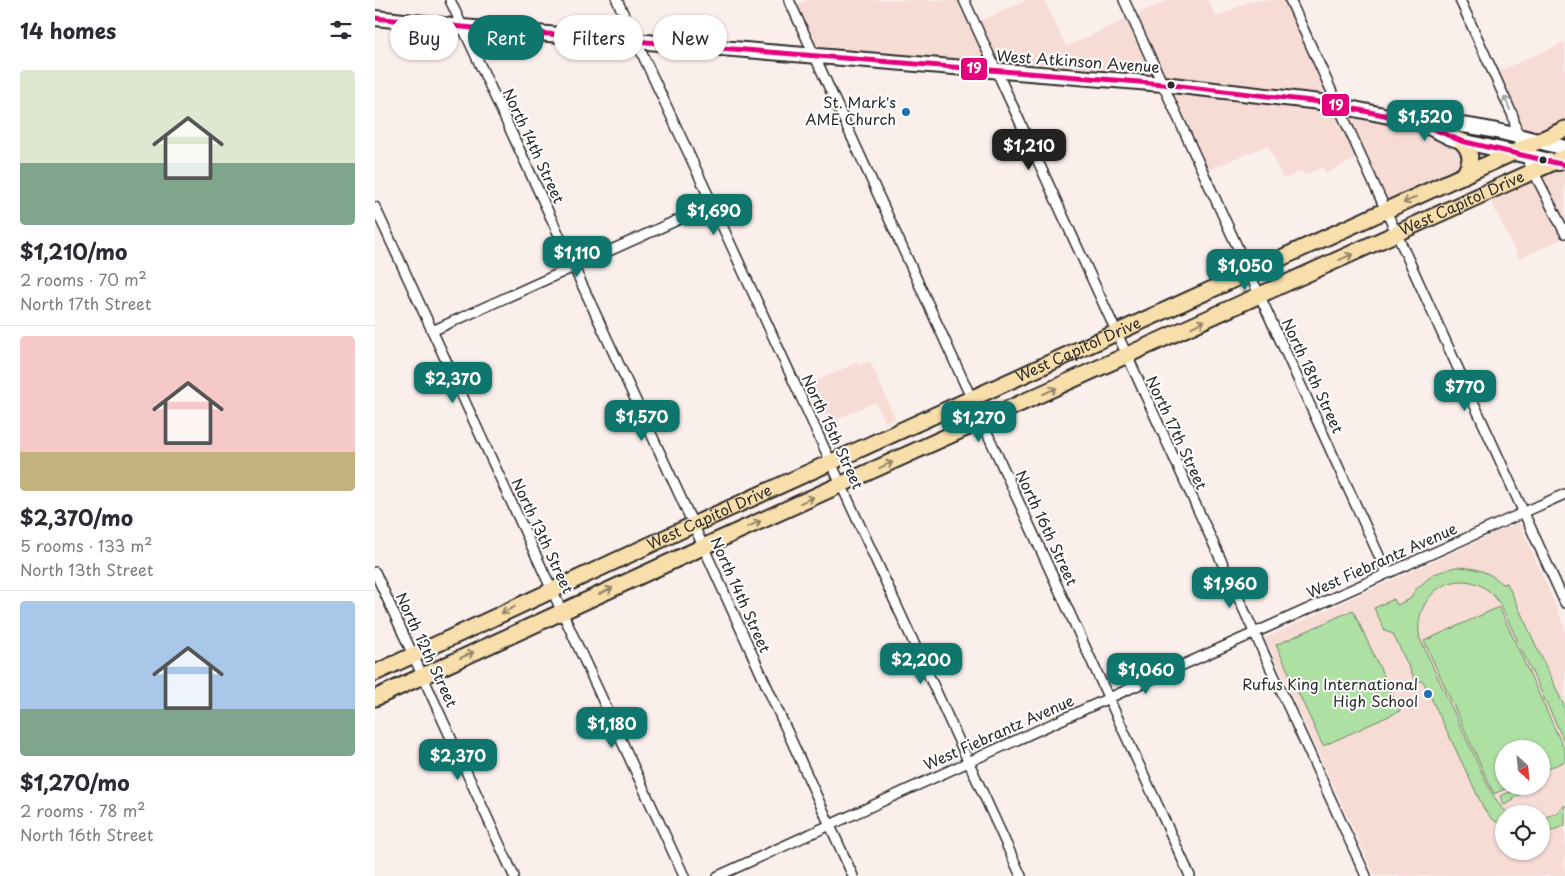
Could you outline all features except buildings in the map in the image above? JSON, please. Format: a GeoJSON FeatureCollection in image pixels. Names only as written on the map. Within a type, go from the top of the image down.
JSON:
{"type":"FeatureCollection","features":[{"type":"Feature","properties":{"kind":"main road","name":"West Capitol Drive"},"geometry":{"type":"LineString","coordinates":[[375,672],[693,524],[1565,129]]}},
{"type":"Feature","properties":{"kind":"main road"},"geometry":{"type":"LineString","coordinates":[[1461,141],[1468,148],[1470,156],[1469,168],[1463,176]]}},
{"type":"Feature","properties":{"kind":"main road","name":"West Capitol Drive"},"geometry":{"type":"LineString","coordinates":[[375,698],[704,547],[1561,161]]}},
{"type":"Feature","properties":{"kind":"street","name":"North 14th Street"},"geometry":{"type":"LineString","coordinates":[[450,0],[704,547],[853,876]]}},
{"type":"Feature","properties":{"kind":"street","name":"North 15th Street"},"geometry":{"type":"LineString","coordinates":[[617,0],[624,15]]}},
{"type":"Feature","properties":{"kind":"street","name":"North 16th Street"},"geometry":{"type":"LineString","coordinates":[[789,0],[1190,876]]}},
{"type":"Feature","properties":{"kind":"street","name":"North 17th Street"},"geometry":{"type":"LineString","coordinates":[[964,0],[1365,876]]}},
{"type":"Feature","properties":{"kind":"street","name":"North 18th Street"},"geometry":{"type":"LineString","coordinates":[[1124,0],[1387,573]]}},
{"type":"Feature","properties":{"kind":"street"},"geometry":{"type":"LineString","coordinates":[[1291,0],[1565,603]]}},
{"type":"Feature","properties":{"kind":"street"},"geometry":{"type":"LineString","coordinates":[[1460,0],[1516,123],[1520,148],[1565,233]]}},
{"type":"Feature","properties":{"kind":"street","name":"West Atkinson Avenue"},"geometry":{"type":"LineString","coordinates":[[375,18],[554,34]]}},
{"type":"Feature","properties":{"kind":"street","name":"West Atkinson Avenue"},"geometry":{"type":"LineString","coordinates":[[643,42],[996,72],[1163,84],[1339,105],[1418,122],[1451,124],[1561,161]]}},
{"type":"Feature","properties":{"kind":"street","name":"North 15th Street"},"geometry":{"type":"LineString","coordinates":[[643,58],[713,204],[1021,876]]}},
{"type":"Feature","properties":{"kind":"street","name":"West Atkinson Avenue"},"geometry":{"type":"LineString","coordinates":[[1418,122],[1461,141],[1520,148]]}},
{"type":"Feature","properties":{"kind":"street"},"geometry":{"type":"LineString","coordinates":[[1538,141],[1565,148]]}},
{"type":"Feature","properties":{"kind":"street"},"geometry":{"type":"LineString","coordinates":[[432,331],[713,204]]}},
{"type":"Feature","properties":{"kind":"street","name":"North 13th Street"},"geometry":{"type":"LineString","coordinates":[[375,207],[684,876]]}},
{"type":"Feature","properties":{"kind":"street","name":"West Fiebrantz Avenue"},"geometry":{"type":"LineString","coordinates":[[718,876],[1109,698],[1565,494]]}},
{"type":"Feature","properties":{"kind":"street","name":"North 12th Street"},"geometry":{"type":"LineString","coordinates":[[375,572],[514,876]]}},
{"type":"Feature","properties":{"kind":"shaded area"},"geometry":{"type":"Polygon","coordinates":[[[806,0],[964,0],[975,23],[1027,0],[1044,0],[1066,47],[1168,0],[1208,0],[1216,17],[1253,0],[1290,0],[1340,107],[1521,149],[1494,73],[1565,42],[1565,129],[1387,211],[1362,156],[1326,173],[1323,167],[1304,176],[1302,171],[1283,179],[1268,145],[1203,172],[1163,84],[814,56],[792,7],[806,0]]]}},
{"type":"Feature","properties":{"kind":"shaded area"},"geometry":{"type":"Polygon","coordinates":[[[1565,157],[1565,237],[1519,259],[1487,193],[1565,157]]]}},
{"type":"Feature","properties":{"kind":"shaded area"},"geometry":{"type":"Polygon","coordinates":[[[870,361],[895,418],[885,422],[875,402],[829,423],[811,384],[857,362],[859,366],[870,361]]]}},
{"type":"Feature","properties":{"kind":"shaded area","name":"Rufus King International High School"},"geometry":{"type":"Polygon","coordinates":[[[1519,522],[1565,627],[1565,876],[1375,876],[1265,638],[1519,522]]]}},
{"type":"Feature","properties":{"kind":"green space"},"geometry":{"type":"Polygon","coordinates":[[[1455,567],[1469,568],[1492,576],[1502,584],[1507,583],[1565,708],[1565,743],[1505,614],[1497,599],[1490,592],[1477,584],[1463,581],[1439,588],[1429,598],[1422,609],[1419,623],[1420,639],[1491,792],[1500,805],[1495,805],[1495,821],[1484,809],[1423,681],[1416,682],[1393,634],[1385,631],[1374,608],[1394,599],[1397,605],[1410,599],[1416,589],[1434,574],[1455,567]]]}},
{"type":"Feature","properties":{"kind":"green space"},"geometry":{"type":"Polygon","coordinates":[[[1499,607],[1565,751],[1565,761],[1550,768],[1550,740],[1495,740],[1494,794],[1424,641],[1499,607]]]}},
{"type":"Feature","properties":{"kind":"green space"},"geometry":{"type":"Polygon","coordinates":[[[1353,610],[1400,711],[1323,746],[1276,645],[1353,610]]]}},
{"type":"Feature","properties":{"kind":"green space"},"geometry":{"type":"Polygon","coordinates":[[[1503,795],[1519,795],[1504,805],[1500,796],[1503,795]]]}},
{"type":"Feature","properties":{"kind":"green space"},"geometry":{"type":"Polygon","coordinates":[[[1565,805],[1565,825],[1550,831],[1550,815],[1565,805]]]}},
{"type":"Feature","properties":{"kind":"transit line","name":"19"},"geometry":{"type":"LineString","coordinates":[[375,18],[462,27],[1163,84],[1320,102],[1418,122],[1461,141],[1565,165]]}},
{"type":"Feature","properties":{"kind":"place","name":"St. Mark's AME Church"},"geometry":{"type":"Point","coordinates":[906,112]}},
{"type":"Feature","properties":{"kind":"place","name":"Rufus King International High School"},"geometry":{"type":"Point","coordinates":[1428,694]}}]}
